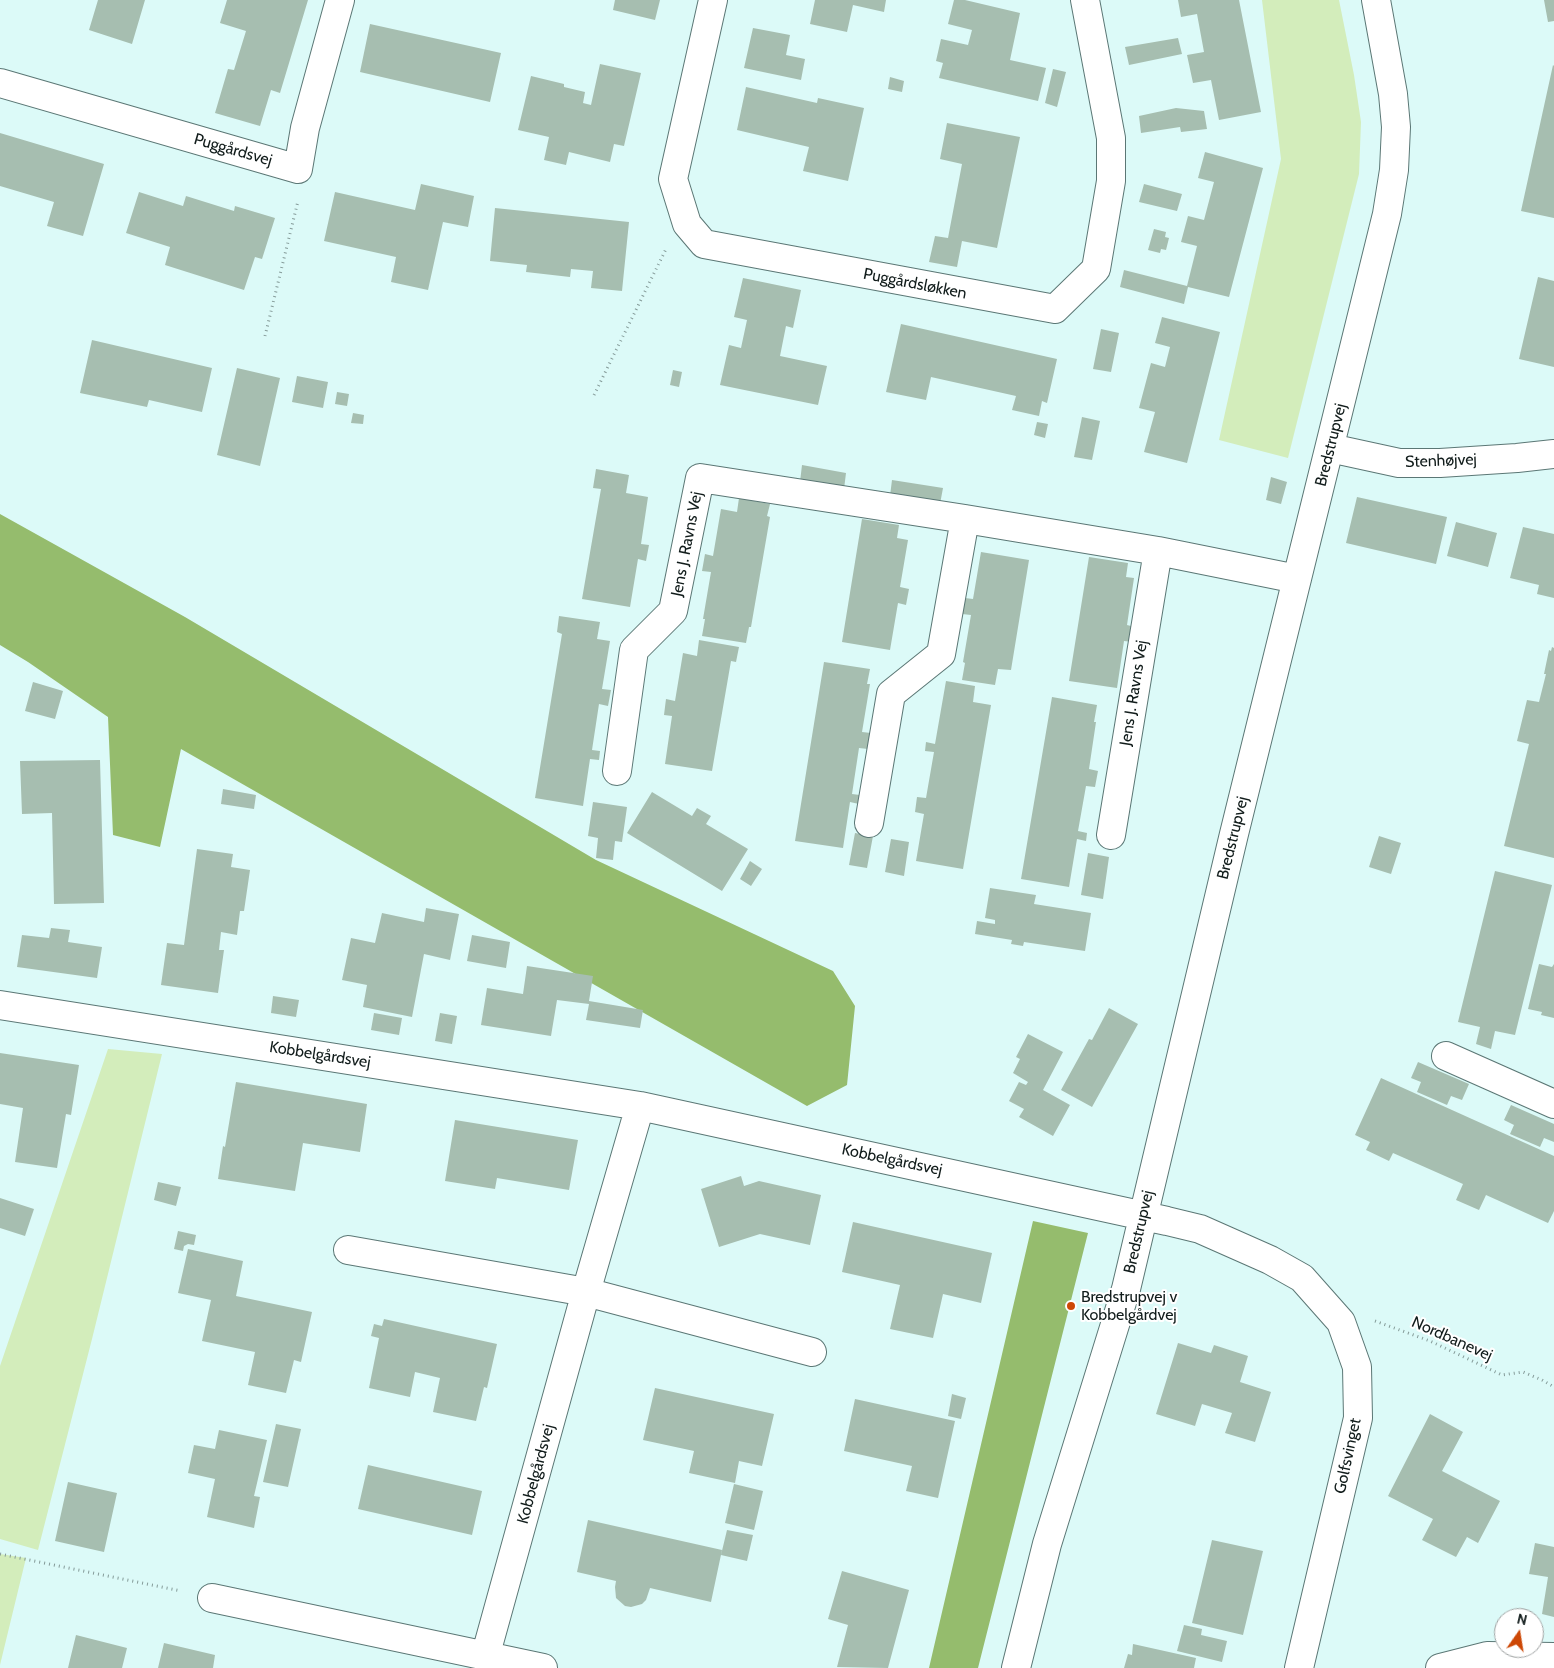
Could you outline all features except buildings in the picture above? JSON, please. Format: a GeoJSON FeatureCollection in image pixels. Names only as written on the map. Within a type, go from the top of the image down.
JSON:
{"type":"FeatureCollection","features":[{"type":"Feature","properties":{"kind":"street"},"geometry":{"type":"LineString","coordinates":[[298,169],[305,128],[340,0]]}},
{"type":"Feature","properties":{"kind":"street","name":"Puggårdsløkken"},"geometry":{"type":"LineString","coordinates":[[713,0],[673,179],[687,224],[704,244],[1055,309],[1096,269],[1111,181],[1111,138],[1085,0]]}},
{"type":"Feature","properties":{"kind":"street","name":"Bredstrupvej"},"geometry":{"type":"LineString","coordinates":[[1016,1668],[1047,1544],[1126,1289],[1215,912],[1387,214],[1394,170],[1396,127],[1393,94],[1376,0]]}},
{"type":"Feature","properties":{"kind":"street","name":"Puggårdsvej"},"geometry":{"type":"LineString","coordinates":[[0,83],[298,169]]}},
{"type":"Feature","properties":{"kind":"street","name":"Stenhøjvej"},"geometry":{"type":"LineString","coordinates":[[1330,448],[1399,463],[1440,463],[1554,454]]}},
{"type":"Feature","properties":{"kind":"street","name":"Jens J. Ravns Vej"},"geometry":{"type":"LineString","coordinates":[[617,771],[634,650],[673,611],[700,478],[1158,551],[1297,579]]}},
{"type":"Feature","properties":{"kind":"street"},"geometry":{"type":"LineString","coordinates":[[869,823],[891,694],[941,654],[965,519]]}},
{"type":"Feature","properties":{"kind":"street","name":"Jens J. Ravns Vej"},"geometry":{"type":"LineString","coordinates":[[1111,835],[1158,551]]}},
{"type":"Feature","properties":{"kind":"street","name":"Kobbelgårdsvej"},"geometry":{"type":"LineString","coordinates":[[0,1005],[640,1106],[1143,1215]]}},
{"type":"Feature","properties":{"kind":"street"},"geometry":{"type":"LineString","coordinates":[[1446,1056],[1553,1101]]}},
{"type":"Feature","properties":{"kind":"street","name":"Kobbelgårdsvej"},"geometry":{"type":"LineString","coordinates":[[485,1656],[586,1292],[640,1106]]}},
{"type":"Feature","properties":{"kind":"street","name":"Golfsvinget"},"geometry":{"type":"LineString","coordinates":[[1143,1215],[1200,1229],[1270,1260],[1302,1278],[1341,1322],[1356,1367],[1358,1418],[1299,1668]]}},
{"type":"Feature","properties":{"kind":"street"},"geometry":{"type":"LineString","coordinates":[[348,1250],[586,1292],[812,1352]]}},
{"type":"Feature","properties":{"kind":"street"},"geometry":{"type":"LineString","coordinates":[[212,1598],[543,1668]]}},
{"type":"Feature","properties":{"kind":"street"},"geometry":{"type":"LineString","coordinates":[[1440,1668],[1487,1656],[1554,1657]]}},
{"type":"Feature","properties":{"kind":"path"},"geometry":{"type":"LineString","coordinates":[[265,336],[302,187],[298,169]]}},
{"type":"Feature","properties":{"kind":"path"},"geometry":{"type":"LineString","coordinates":[[594,395],[672,235],[687,224]]}},
{"type":"Feature","properties":{"kind":"path","name":"Nordbanevej"},"geometry":{"type":"LineString","coordinates":[[1341,1322],[1353,1313],[1430,1341],[1502,1375],[1523,1372],[1554,1387]]}},
{"type":"Feature","properties":{"kind":"path"},"geometry":{"type":"LineString","coordinates":[[0,1554],[212,1598]]}},
{"type":"Feature","properties":{"kind":"green space"},"geometry":{"type":"Polygon","coordinates":[[[1262,0],[1339,0],[1361,122],[1359,174],[1288,458],[1219,440],[1281,159],[1262,0]]]}},
{"type":"Feature","properties":{"kind":"green space"},"geometry":{"type":"Polygon","coordinates":[[[0,514],[185,617],[596,860],[833,971],[855,1006],[847,1085],[807,1106],[181,749],[160,847],[113,835],[108,717],[0,645],[0,514]]]}},
{"type":"Feature","properties":{"kind":"green space"},"geometry":{"type":"Polygon","coordinates":[[[108,1049],[162,1054],[38,1550],[0,1539],[0,1366],[108,1049]]]}},
{"type":"Feature","properties":{"kind":"green space"},"geometry":{"type":"Polygon","coordinates":[[[1033,1221],[1088,1233],[978,1668],[929,1668],[1033,1221]]]}},
{"type":"Feature","properties":{"kind":"green space"},"geometry":{"type":"Polygon","coordinates":[[[0,1554],[26,1558],[0,1665],[0,1554]]]}},
{"type":"Feature","properties":{"kind":"place","name":"Bredstrupvej v Kobbelgårdvej"},"geometry":{"type":"Point","coordinates":[1071,1306]}}]}
